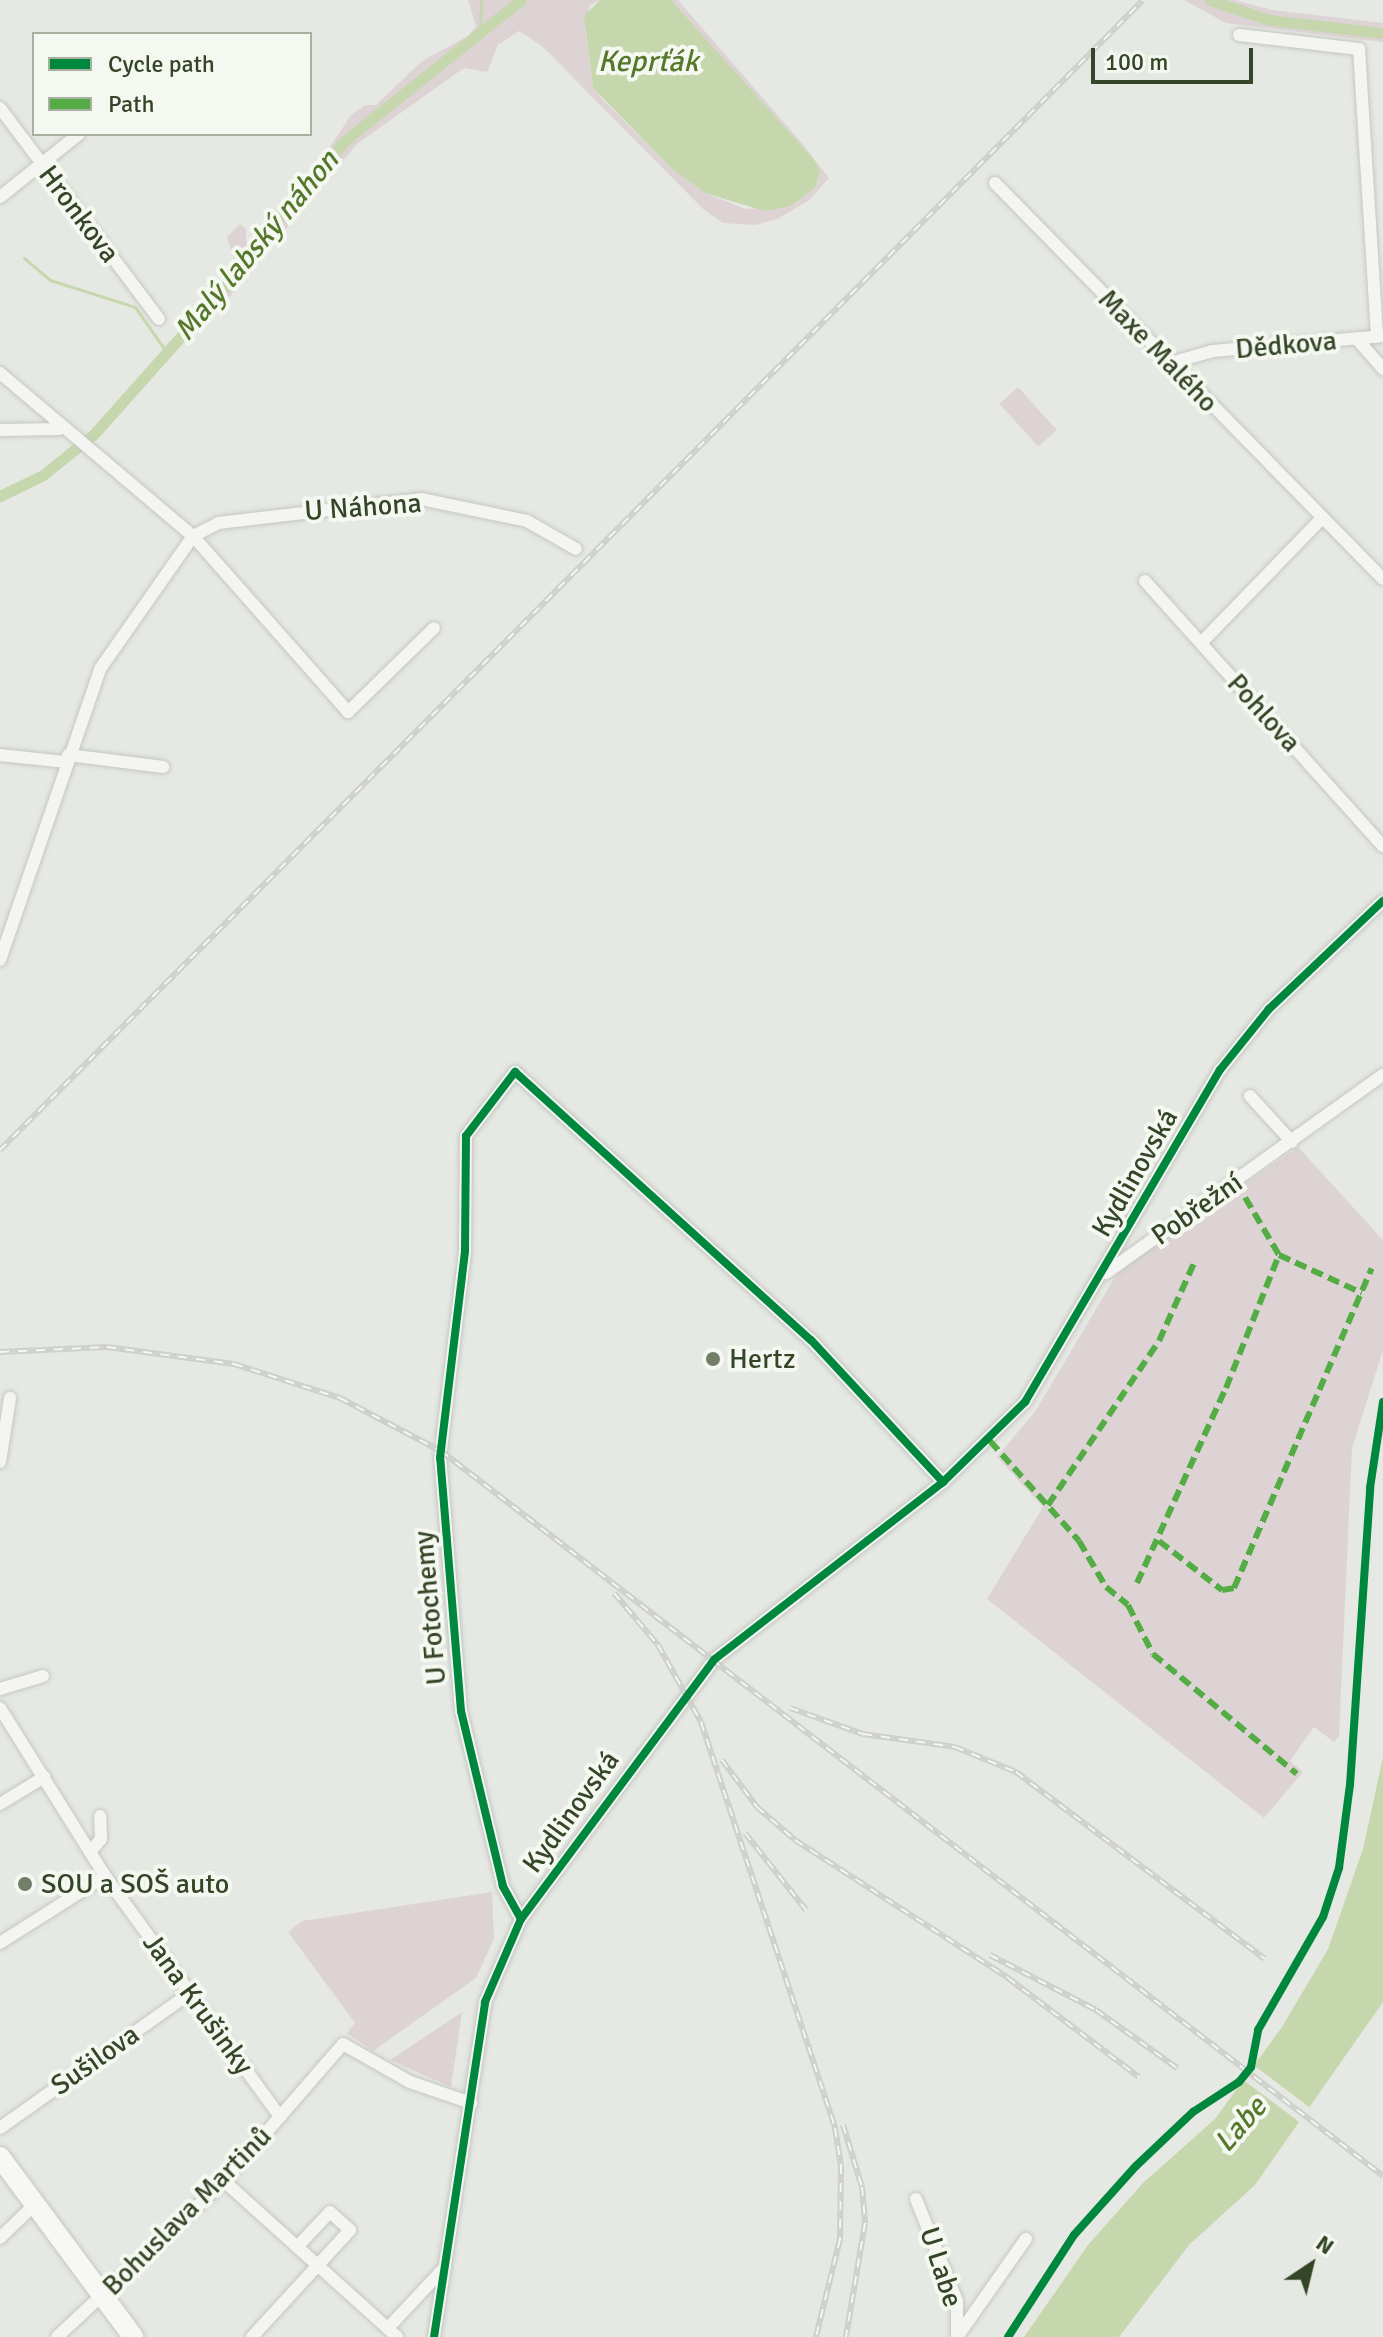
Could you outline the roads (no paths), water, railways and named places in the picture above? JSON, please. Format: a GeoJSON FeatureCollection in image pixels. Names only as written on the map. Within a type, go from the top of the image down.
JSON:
{"type":"FeatureCollection","features":[{"type":"Feature","properties":{"kind":"main road"},"geometry":{"type":"LineString","coordinates":[[0,2157],[133,2337]]}},
{"type":"Feature","properties":{"kind":"street"},"geometry":{"type":"LineString","coordinates":[[1239,35],[1359,49],[1380,336]]}},
{"type":"Feature","properties":{"kind":"street","name":"Hronkova"},"geometry":{"type":"LineString","coordinates":[[0,108],[159,319]]}},
{"type":"Feature","properties":{"kind":"street"},"geometry":{"type":"LineString","coordinates":[[0,197],[76,136]]}},
{"type":"Feature","properties":{"kind":"street","name":"Maxe Malého"},"geometry":{"type":"LineString","coordinates":[[995,183],[1383,579]]}},
{"type":"Feature","properties":{"kind":"street","name":"Dědkova"},"geometry":{"type":"LineString","coordinates":[[1170,363],[1213,351],[1380,336]]}},
{"type":"Feature","properties":{"kind":"street","name":"Dědkova"},"geometry":{"type":"LineString","coordinates":[[1357,339],[1383,369]]}},
{"type":"Feature","properties":{"kind":"street"},"geometry":{"type":"LineString","coordinates":[[0,373],[60,429],[86,445],[193,536],[348,712],[434,628]]}},
{"type":"Feature","properties":{"kind":"street"},"geometry":{"type":"LineString","coordinates":[[0,430],[60,429]]}},
{"type":"Feature","properties":{"kind":"street","name":"U Náhona"},"geometry":{"type":"LineString","coordinates":[[193,536],[218,523],[421,499],[527,521],[576,549]]}},
{"type":"Feature","properties":{"kind":"street"},"geometry":{"type":"LineString","coordinates":[[1201,643],[1322,518]]}},
{"type":"Feature","properties":{"kind":"street"},"geometry":{"type":"LineString","coordinates":[[0,960],[66,759],[100,669],[193,536]]}},
{"type":"Feature","properties":{"kind":"street","name":"Pohlova"},"geometry":{"type":"LineString","coordinates":[[1145,581],[1383,846]]}},
{"type":"Feature","properties":{"kind":"street"},"geometry":{"type":"LineString","coordinates":[[0,755],[163,767]]}},
{"type":"Feature","properties":{"kind":"street","name":"Kydlinovská"},"geometry":{"type":"LineString","coordinates":[[434,2337],[485,2002],[521,1919],[715,1659],[943,1482],[1025,1402],[1220,1070],[1269,1009],[1383,901]]}},
{"type":"Feature","properties":{"kind":"street","name":"U Fotochemy"},"geometry":{"type":"LineString","coordinates":[[521,1919],[503,1886],[461,1711],[440,1458],[462,1285],[466,1136],[515,1072],[811,1340],[943,1482]]}},
{"type":"Feature","properties":{"kind":"street","name":"Pobřežní"},"geometry":{"type":"LineString","coordinates":[[1101,1276],[1383,1075]]}},
{"type":"Feature","properties":{"kind":"street"},"geometry":{"type":"LineString","coordinates":[[1250,1096],[1292,1142]]}},
{"type":"Feature","properties":{"kind":"street"},"geometry":{"type":"LineString","coordinates":[[0,1462],[10,1398]]}},
{"type":"Feature","properties":{"kind":"street"},"geometry":{"type":"LineString","coordinates":[[0,1689],[43,1676]]}},
{"type":"Feature","properties":{"kind":"street","name":"Jana Krušinky"},"geometry":{"type":"LineString","coordinates":[[0,1708],[105,1876],[280,2117]]}},
{"type":"Feature","properties":{"kind":"street"},"geometry":{"type":"LineString","coordinates":[[0,1804],[44,1777]]}},
{"type":"Feature","properties":{"kind":"street"},"geometry":{"type":"LineString","coordinates":[[90,1852],[101,1839],[100,1816]]}},
{"type":"Feature","properties":{"kind":"street"},"geometry":{"type":"LineString","coordinates":[[0,1943],[105,1876]]}},
{"type":"Feature","properties":{"kind":"street","name":"Sušilova"},"geometry":{"type":"LineString","coordinates":[[0,2128],[190,1993]]}},
{"type":"Feature","properties":{"kind":"street","name":"Bohuslava Martinů"},"geometry":{"type":"LineString","coordinates":[[57,2337],[224,2181],[343,2044],[410,2082],[471,2103]]}},
{"type":"Feature","properties":{"kind":"street"},"geometry":{"type":"LineString","coordinates":[[224,2181],[392,2333],[445,2267]]}},
{"type":"Feature","properties":{"kind":"street","name":"U Labe"},"geometry":{"type":"LineString","coordinates":[[916,2199],[957,2301],[957,2337]]}},
{"type":"Feature","properties":{"kind":"street"},"geometry":{"type":"LineString","coordinates":[[0,2238],[34,2205]]}},
{"type":"Feature","properties":{"kind":"street"},"geometry":{"type":"LineString","coordinates":[[252,2337],[350,2230],[330,2212],[297,2247]]}},
{"type":"Feature","properties":{"kind":"street"},"geometry":{"type":"LineString","coordinates":[[957,2337],[1026,2239]]}},
{"type":"Feature","properties":{"kind":"water","name":"Keprťák"},"geometry":{"type":"Polygon","coordinates":[[[600,0],[671,0],[816,162],[820,172],[815,188],[791,206],[764,211],[705,193],[673,170],[593,88],[584,16],[600,0]]]}},
{"type":"Feature","properties":{"kind":"water","name":"Labe"},"geometry":{"type":"Polygon","coordinates":[[[1383,1757],[1383,2002],[1255,2185],[1189,2245],[1119,2337],[1024,2337],[1088,2245],[1143,2183],[1215,2119],[1282,2027],[1328,1949],[1363,1849],[1383,1757]]]}},
{"type":"Feature","properties":{"kind":"waterway"},"geometry":{"type":"LineString","coordinates":[[480,31],[481,0]]}},
{"type":"Feature","properties":{"kind":"waterway","name":"Malý labský náhon"},"geometry":{"type":"LineString","coordinates":[[0,496],[43,475],[94,434],[240,270],[293,197],[348,138],[521,0]]}},
{"type":"Feature","properties":{"kind":"waterway","name":"Malý labský náhon"},"geometry":{"type":"LineString","coordinates":[[1210,0],[1269,20],[1383,33]]}},
{"type":"Feature","properties":{"kind":"waterway"},"geometry":{"type":"LineString","coordinates":[[24,258],[50,280],[135,307],[165,350]]}},
{"type":"Feature","properties":{"kind":"railway"},"geometry":{"type":"LineString","coordinates":[[0,1150],[1143,0]]}},
{"type":"Feature","properties":{"kind":"railway"},"geometry":{"type":"LineString","coordinates":[[0,1352],[107,1347],[234,1364],[340,1398],[441,1451],[1383,2176]]}},
{"type":"Feature","properties":{"kind":"railway"},"geometry":{"type":"LineString","coordinates":[[614,1593],[658,1645],[701,1722],[835,2128],[841,2165],[840,2239],[816,2337]]}},
{"type":"Feature","properties":{"kind":"railway"},"geometry":{"type":"LineString","coordinates":[[790,1708],[863,1734],[955,1747],[1016,1772],[1265,1959]]}},
{"type":"Feature","properties":{"kind":"railway"},"geometry":{"type":"LineString","coordinates":[[722,1760],[757,1807],[795,1840],[1008,1978],[1139,2077]]}},
{"type":"Feature","properties":{"kind":"railway"},"geometry":{"type":"LineString","coordinates":[[745,1833],[806,1910]]}},
{"type":"Feature","properties":{"kind":"railway"},"geometry":{"type":"LineString","coordinates":[[990,1955],[1096,2010],[1177,2068]]}},
{"type":"Feature","properties":{"kind":"railway"},"geometry":{"type":"LineString","coordinates":[[843,2125],[862,2187],[865,2223],[846,2337]]}},
{"type":"Feature","properties":{"kind":"place","name":"Hertz"},"geometry":{"type":"Point","coordinates":[713,1359]}},
{"type":"Feature","properties":{"kind":"place","name":"SOU a SOŠ auto"},"geometry":{"type":"Point","coordinates":[25,1884]}}]}
